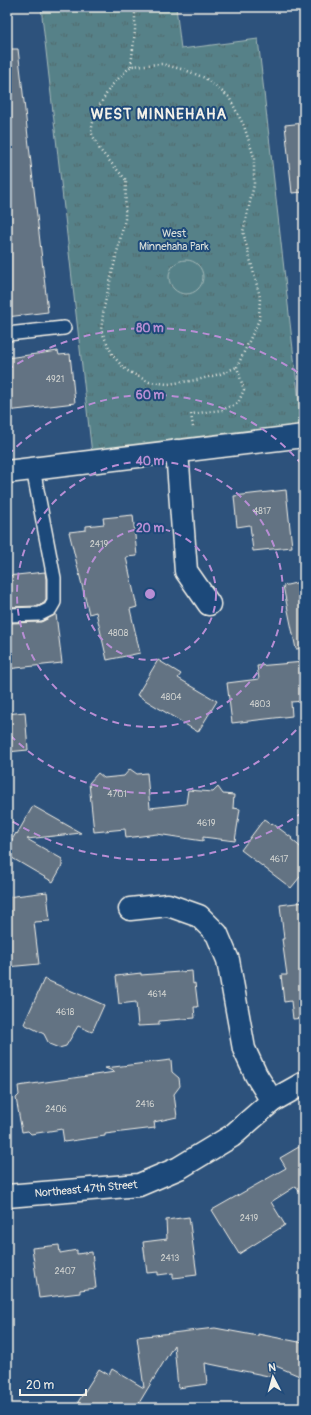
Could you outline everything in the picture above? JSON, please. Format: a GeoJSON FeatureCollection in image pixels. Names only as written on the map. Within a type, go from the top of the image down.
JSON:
{"type":"FeatureCollection","features":[{"type":"Feature","properties":{"kind":"street"},"geometry":{"type":"LineString","coordinates":[[7,472],[304,436]]}},
{"type":"Feature","properties":{"kind":"street"},"geometry":{"type":"LineString","coordinates":[[177,451],[186,571],[209,604]]}},
{"type":"Feature","properties":{"kind":"street"},"geometry":{"type":"LineString","coordinates":[[130,909],[168,905],[199,916],[217,934],[228,960],[244,1049],[256,1074],[272,1101]]}},
{"type":"Feature","properties":{"kind":"street","name":"Northeast 47th Street"},"geometry":{"type":"LineString","coordinates":[[7,1196],[139,1185],[179,1168],[232,1136],[272,1101],[304,1083]]}},
{"type":"Feature","properties":{"kind":"lane"},"geometry":{"type":"LineString","coordinates":[[7,334],[64,328]]}},
{"type":"Feature","properties":{"kind":"lane"},"geometry":{"type":"LineString","coordinates":[[7,615],[40,614],[50,609],[54,602],[54,578],[33,469]]}},
{"type":"Feature","properties":{"kind":"path"},"geometry":{"type":"LineString","coordinates":[[136,7],[131,66],[111,86],[95,113],[91,132],[100,150],[126,180],[125,219],[104,306],[100,330],[113,356],[126,370],[149,382],[168,384],[197,380],[220,374],[237,367]]}},
{"type":"Feature","properties":{"kind":"path"},"geometry":{"type":"LineString","coordinates":[[131,66],[162,64],[185,70],[205,78],[229,97],[244,126],[254,157],[254,185],[243,232],[260,297],[259,320],[237,367],[244,390],[238,403],[222,410],[191,414],[193,430]]}},
{"type":"Feature","properties":{"kind":"green space","name":"West Minnehaha Park"},"geometry":{"type":"Polygon","coordinates":[[[41,7],[176,7],[181,49],[258,39],[302,429],[92,454],[41,7]]]}},
{"type":"Feature","properties":{"kind":"green space"},"geometry":{"type":"Polygon","coordinates":[[[183,260],[189,260],[198,265],[202,271],[202,283],[198,289],[189,294],[183,294],[174,289],[169,280],[169,274],[174,265],[183,260]]]}},
{"type":"Feature","properties":{"kind":"building"},"geometry":{"type":"Polygon","coordinates":[[[7,49],[18,49],[48,312],[7,317],[7,49]]]}},
{"type":"Feature","properties":{"kind":"building"},"geometry":{"type":"Polygon","coordinates":[[[304,123],[304,192],[292,193],[285,125],[304,123]]]}},
{"type":"Feature","properties":{"kind":"building"},"geometry":{"type":"Polygon","coordinates":[[[58,351],[59,355],[70,354],[75,403],[7,411],[7,358],[58,351]]]}},
{"type":"Feature","properties":{"kind":"building"},"geometry":{"type":"Polygon","coordinates":[[[286,490],[292,547],[253,551],[250,525],[237,527],[234,496],[286,490]]]}},
{"type":"Feature","properties":{"kind":"building"},"geometry":{"type":"Polygon","coordinates":[[[133,515],[137,556],[126,557],[137,607],[130,609],[140,653],[107,660],[96,612],[89,614],[69,532],[86,530],[86,526],[104,524],[103,518],[133,515]]]}},
{"type":"Feature","properties":{"kind":"building"},"geometry":{"type":"Polygon","coordinates":[[[45,572],[46,600],[44,603],[38,606],[8,607],[7,576],[45,572]]]}},
{"type":"Feature","properties":{"kind":"building"},"geometry":{"type":"Polygon","coordinates":[[[304,581],[304,648],[296,649],[283,586],[304,581]]]}},
{"type":"Feature","properties":{"kind":"building"},"geometry":{"type":"Polygon","coordinates":[[[56,614],[62,663],[7,669],[7,627],[10,627],[10,623],[41,622],[56,614]]]}},
{"type":"Feature","properties":{"kind":"building"},"geometry":{"type":"Polygon","coordinates":[[[158,660],[181,674],[178,678],[217,701],[198,732],[137,695],[158,660]]]}},
{"type":"Feature","properties":{"kind":"building"},"geometry":{"type":"Polygon","coordinates":[[[304,662],[304,701],[291,702],[292,716],[232,723],[227,683],[259,679],[257,666],[304,662]]]}},
{"type":"Feature","properties":{"kind":"building"},"geometry":{"type":"Polygon","coordinates":[[[25,712],[28,750],[7,752],[7,714],[25,712]]]}},
{"type":"Feature","properties":{"kind":"building"},"geometry":{"type":"Polygon","coordinates":[[[130,769],[137,774],[147,773],[150,808],[186,804],[188,790],[213,792],[218,787],[223,794],[234,795],[233,808],[240,809],[235,841],[203,837],[203,841],[157,834],[126,838],[125,829],[94,832],[89,783],[98,773],[104,778],[124,776],[130,769]]]}},
{"type":"Feature","properties":{"kind":"building"},"geometry":{"type":"Polygon","coordinates":[[[33,806],[81,833],[27,839],[62,859],[62,866],[53,882],[7,855],[7,848],[33,806]]]}},
{"type":"Feature","properties":{"kind":"building"},"geometry":{"type":"Polygon","coordinates":[[[264,819],[292,838],[291,839],[304,850],[304,872],[291,888],[241,850],[264,819]]]}},
{"type":"Feature","properties":{"kind":"building"},"geometry":{"type":"Polygon","coordinates":[[[47,892],[50,921],[34,922],[39,964],[7,967],[7,897],[47,892]]]}},
{"type":"Feature","properties":{"kind":"building"},"geometry":{"type":"Polygon","coordinates":[[[304,902],[304,1018],[293,1019],[291,1001],[284,1002],[281,975],[287,975],[282,939],[284,939],[280,905],[304,902]]]}},
{"type":"Feature","properties":{"kind":"building"},"geometry":{"type":"Polygon","coordinates":[[[192,971],[198,1007],[194,1007],[195,1018],[159,1021],[159,1025],[138,1026],[136,1002],[119,1004],[116,976],[141,973],[141,975],[192,971]]]}},
{"type":"Feature","properties":{"kind":"building"},"geometry":{"type":"Polygon","coordinates":[[[44,979],[104,1005],[92,1032],[78,1026],[66,1046],[59,1048],[49,1044],[44,1034],[24,1024],[44,979]]]}},
{"type":"Feature","properties":{"kind":"building"},"geometry":{"type":"Polygon","coordinates":[[[171,1060],[172,1072],[179,1078],[180,1086],[174,1094],[177,1117],[154,1122],[155,1128],[105,1134],[105,1136],[64,1142],[62,1129],[31,1134],[28,1131],[22,1132],[16,1098],[19,1095],[18,1086],[115,1072],[105,1068],[171,1060]]]}},
{"type":"Feature","properties":{"kind":"building"},"geometry":{"type":"Polygon","coordinates":[[[304,1144],[304,1201],[296,1186],[271,1202],[285,1225],[239,1254],[212,1210],[286,1168],[280,1158],[304,1144]]]}},
{"type":"Feature","properties":{"kind":"building"},"geometry":{"type":"Polygon","coordinates":[[[189,1217],[197,1275],[173,1278],[173,1273],[158,1275],[158,1272],[147,1273],[143,1242],[167,1239],[166,1220],[189,1217]]]}},
{"type":"Feature","properties":{"kind":"building"},"geometry":{"type":"Polygon","coordinates":[[[59,1245],[60,1253],[77,1250],[77,1254],[92,1252],[96,1288],[80,1290],[80,1293],[39,1298],[32,1248],[59,1245]]]}},
{"type":"Feature","properties":{"kind":"building"},"geometry":{"type":"Polygon","coordinates":[[[215,1328],[258,1336],[258,1334],[304,1343],[304,1378],[276,1366],[273,1377],[205,1363],[207,1384],[178,1388],[174,1345],[136,1408],[88,1408],[78,1402],[99,1369],[109,1375],[112,1369],[144,1388],[137,1337],[215,1328]]]}},
{"type":"Feature","properties":{"kind":"district","name":"WEST MINNEHAHA"},"geometry":{"type":"Point","coordinates":[159,114]}}]}
